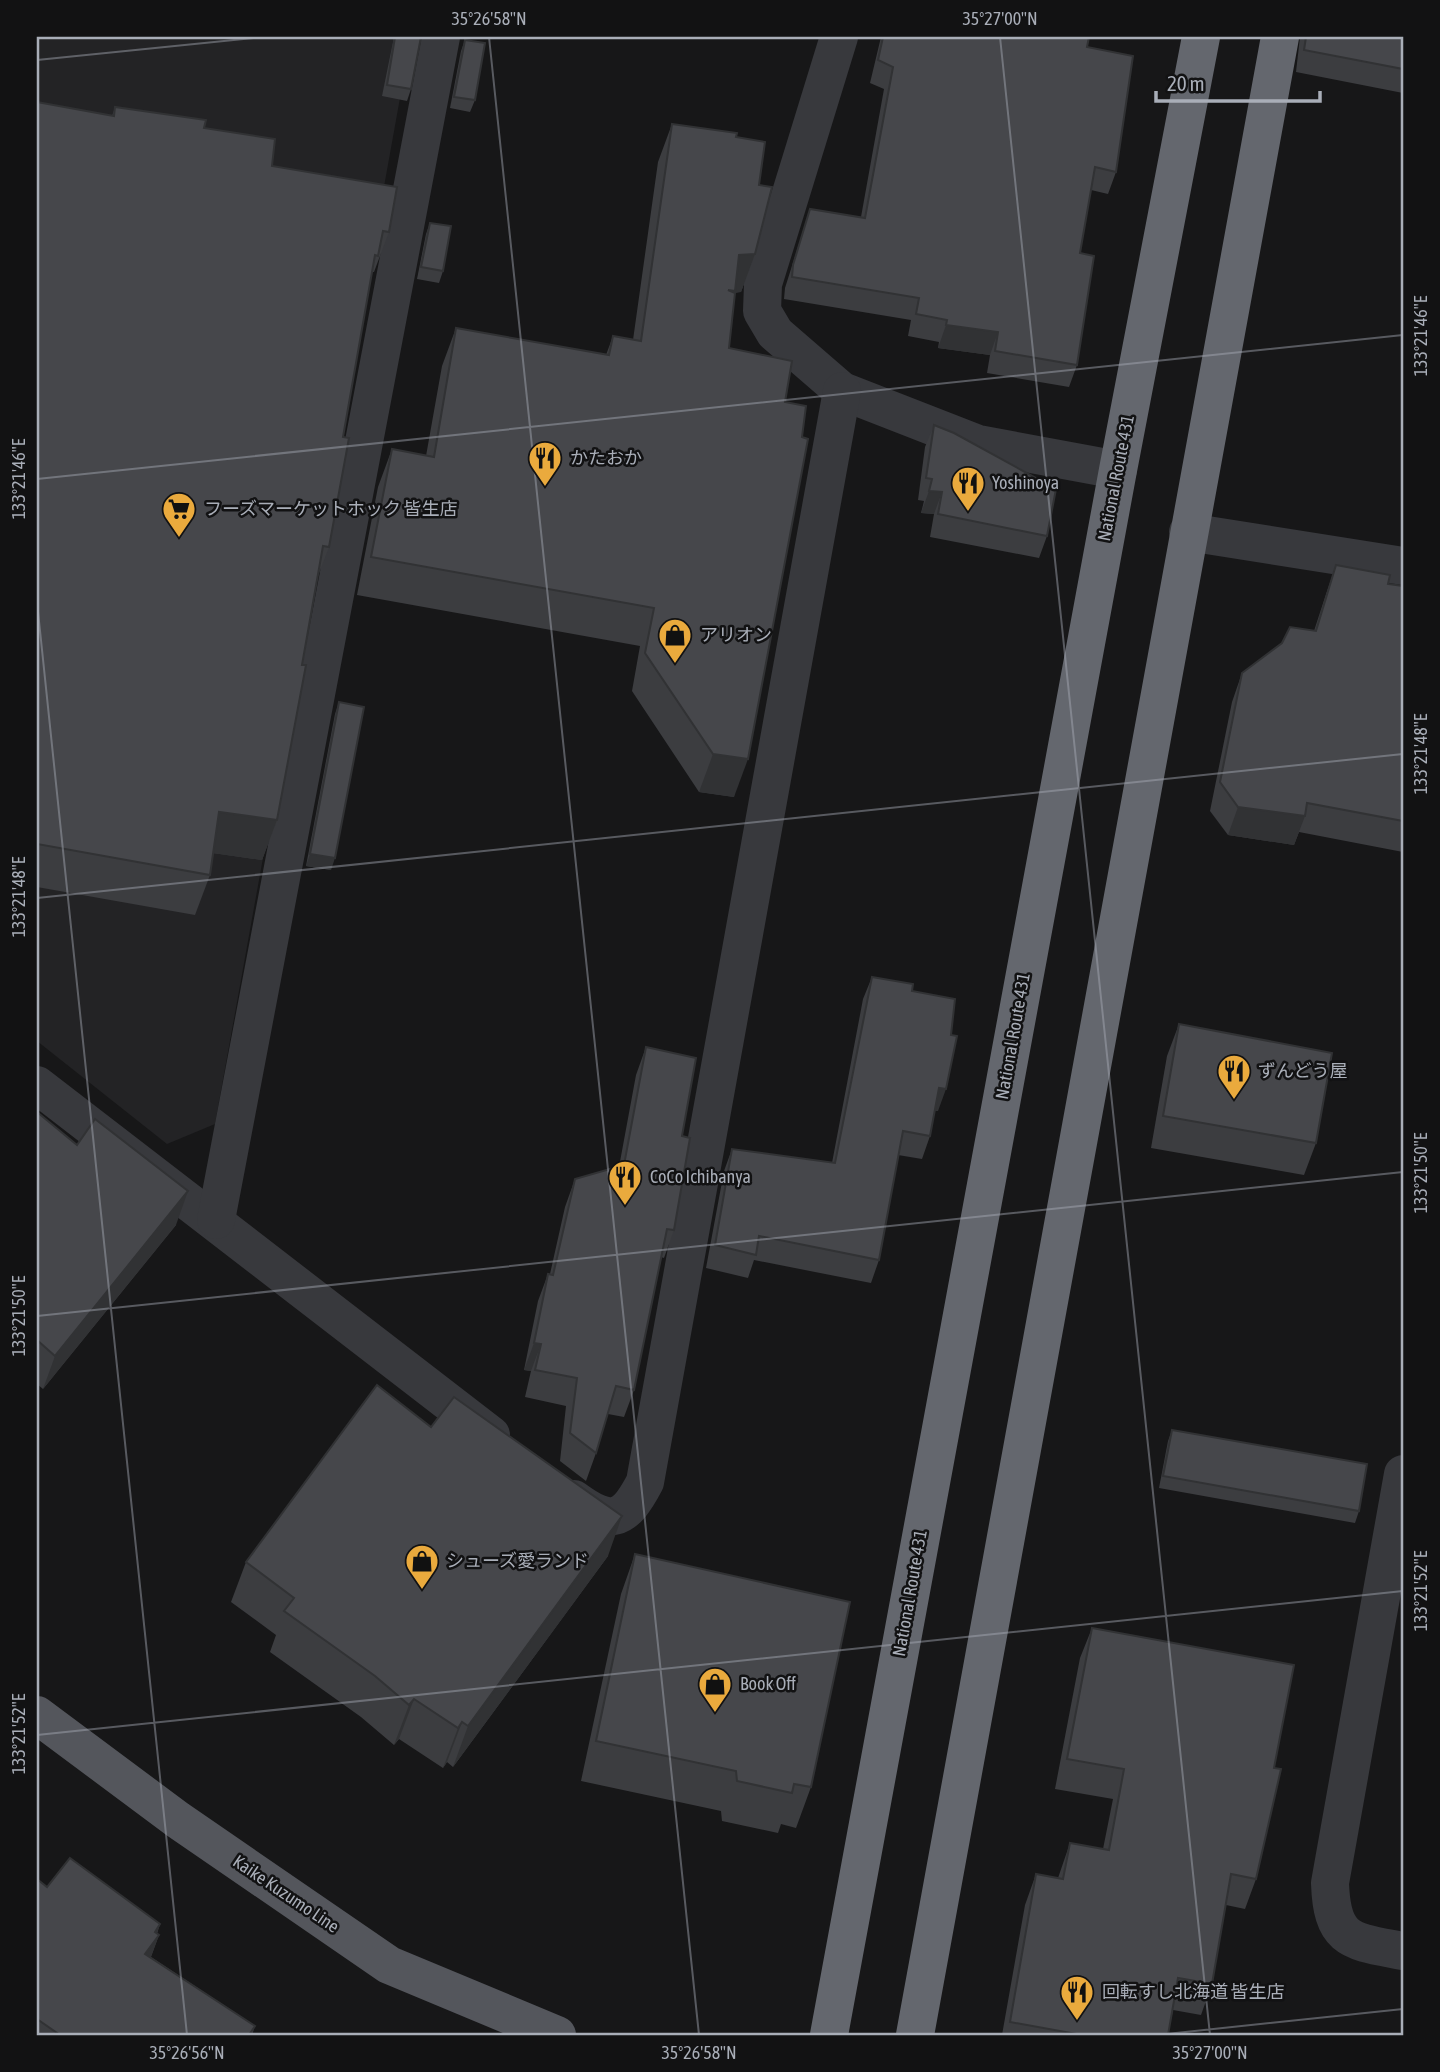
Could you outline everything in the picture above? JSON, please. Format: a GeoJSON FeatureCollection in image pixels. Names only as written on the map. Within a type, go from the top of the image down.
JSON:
{"type":"FeatureCollection","features":[{"type":"Feature","properties":{"kind":"highway","name":"National Route 431"},"geometry":{"type":"LineString","coordinates":[[829,2035],[1118,470],[1201,37]]}},
{"type":"Feature","properties":{"kind":"highway"},"geometry":{"type":"LineString","coordinates":[[915,2035],[1280,37]]}},
{"type":"Feature","properties":{"kind":"main road","name":"Kaike Kuzumo Line"},"geometry":{"type":"LineString","coordinates":[[37,1715],[178,1820],[389,1965],[557,2035]]}},
{"type":"Feature","properties":{"kind":"street"},"geometry":{"type":"LineString","coordinates":[[216,1220],[441,37]]}},
{"type":"Feature","properties":{"kind":"street"},"geometry":{"type":"LineString","coordinates":[[839,37],[763,284],[762,311],[775,333],[842,391],[978,444],[1118,470]]}},
{"type":"Feature","properties":{"kind":"street"},"geometry":{"type":"LineString","coordinates":[[37,1086],[216,1220],[589,1510],[604,1517],[622,1515],[633,1504],[645,1482],[842,391]]}},
{"type":"Feature","properties":{"kind":"street"},"geometry":{"type":"LineString","coordinates":[[1188,532],[1403,566]]}},
{"type":"Feature","properties":{"kind":"street"},"geometry":{"type":"LineString","coordinates":[[1403,1474],[1330,1883],[1331,1913],[1340,1929],[1351,1939],[1403,1951]]}},
{"type":"Feature","properties":{"kind":"shaded area","name":"フーズマーケットホック 皆生店"},"geometry":{"type":"Polygon","coordinates":[[[37,37],[411,37],[215,1124],[167,1144],[37,1041],[37,37]]]}},
{"type":"Feature","properties":{"kind":"building"},"geometry":{"type":"Polygon","coordinates":[[[395,37],[421,37],[411,89],[387,85],[395,37]]]}},
{"type":"Feature","properties":{"kind":"building"},"geometry":{"type":"Polygon","coordinates":[[[883,37],[1089,37],[1087,47],[1133,56],[1116,172],[1095,167],[1080,253],[1094,256],[1077,365],[995,351],[998,332],[946,325],[947,320],[916,314],[919,298],[792,277],[793,265],[810,209],[865,218],[893,67],[878,60],[883,37]]]}},
{"type":"Feature","properties":{"kind":"building"},"geometry":{"type":"Polygon","coordinates":[[[1306,37],[1403,37],[1403,69],[1304,50],[1306,37]]]}},
{"type":"Feature","properties":{"kind":"building"},"geometry":{"type":"Polygon","coordinates":[[[465,40],[485,43],[475,100],[454,97],[465,40]]]}},
{"type":"Feature","properties":{"kind":"building","name":"フーズマーケットホック 皆生店"},"geometry":{"type":"Polygon","coordinates":[[[37,102],[114,116],[115,107],[206,120],[204,128],[275,139],[272,166],[397,187],[389,232],[383,231],[378,256],[375,255],[343,437],[349,438],[329,547],[323,546],[302,665],[306,665],[277,820],[219,812],[210,875],[37,844],[37,102]]]}},
{"type":"Feature","properties":{"kind":"building"},"geometry":{"type":"Polygon","coordinates":[[[672,124],[737,133],[736,137],[765,142],[759,185],[772,187],[755,254],[739,255],[735,291],[728,290],[735,293],[729,348],[792,361],[785,402],[806,406],[802,437],[808,439],[748,759],[713,754],[645,653],[654,608],[371,557],[392,449],[434,457],[456,328],[609,355],[613,336],[641,341],[672,124]]]}},
{"type":"Feature","properties":{"kind":"building"},"geometry":{"type":"Polygon","coordinates":[[[430,223],[451,226],[443,271],[421,267],[430,223]]]}},
{"type":"Feature","properties":{"kind":"building"},"geometry":{"type":"Polygon","coordinates":[[[934,425],[954,433],[1056,489],[1047,536],[938,514],[942,492],[929,491],[932,479],[926,478],[934,425]]]}},
{"type":"Feature","properties":{"kind":"building"},"geometry":{"type":"Polygon","coordinates":[[[1336,565],[1390,575],[1388,584],[1403,586],[1403,821],[1307,803],[1305,816],[1238,807],[1220,782],[1242,673],[1282,643],[1290,627],[1316,631],[1336,565]]]}},
{"type":"Feature","properties":{"kind":"building"},"geometry":{"type":"Polygon","coordinates":[[[339,702],[364,707],[335,858],[310,854],[339,702]]]}},
{"type":"Feature","properties":{"kind":"building"},"geometry":{"type":"Polygon","coordinates":[[[872,977],[913,984],[912,991],[955,999],[951,1035],[957,1036],[946,1089],[939,1088],[930,1136],[903,1131],[879,1260],[759,1236],[756,1255],[715,1245],[732,1149],[835,1163],[872,977]]]}},
{"type":"Feature","properties":{"kind":"building"},"geometry":{"type":"Polygon","coordinates":[[[1179,1024],[1332,1053],[1316,1143],[1163,1116],[1179,1024]]]}},
{"type":"Feature","properties":{"kind":"building"},"geometry":{"type":"Polygon","coordinates":[[[646,1047],[696,1058],[682,1136],[690,1138],[674,1230],[667,1229],[634,1390],[616,1386],[596,1453],[570,1433],[577,1378],[535,1370],[541,1344],[534,1343],[548,1274],[553,1275],[575,1179],[624,1165],[646,1047]]]}},
{"type":"Feature","properties":{"kind":"building"},"geometry":{"type":"Polygon","coordinates":[[[37,1112],[77,1145],[95,1119],[188,1191],[55,1356],[37,1340],[37,1112]]]}},
{"type":"Feature","properties":{"kind":"building"},"geometry":{"type":"Polygon","coordinates":[[[377,1385],[431,1427],[454,1397],[622,1516],[468,1726],[462,1722],[458,1728],[414,1699],[409,1705],[375,1676],[284,1611],[294,1598],[246,1562],[377,1385]]]}},
{"type":"Feature","properties":{"kind":"building"},"geometry":{"type":"Polygon","coordinates":[[[1172,1430],[1367,1464],[1359,1511],[1163,1476],[1172,1430]]]}},
{"type":"Feature","properties":{"kind":"building"},"geometry":{"type":"Polygon","coordinates":[[[635,1554],[850,1602],[811,1787],[794,1784],[792,1793],[737,1781],[736,1771],[596,1741],[635,1554]]]}},
{"type":"Feature","properties":{"kind":"building"},"geometry":{"type":"Polygon","coordinates":[[[1092,1628],[1294,1665],[1274,1768],[1281,1769],[1256,1879],[1231,1874],[1212,1984],[1178,1978],[1168,2035],[1082,2035],[1010,2022],[1036,1874],[1063,1879],[1070,1843],[1109,1850],[1124,1769],[1067,1759],[1092,1628]]]}},
{"type":"Feature","properties":{"kind":"building"},"geometry":{"type":"Polygon","coordinates":[[[70,1858],[160,1924],[155,1932],[159,1935],[145,1954],[255,2026],[249,2035],[60,2035],[37,2019],[37,1879],[47,1887],[70,1858]]]}},
{"type":"Feature","properties":{"kind":"place","name":"かたおか"},"geometry":{"type":"Point","coordinates":[545,488]}},
{"type":"Feature","properties":{"kind":"place","name":"Yoshinoya"},"geometry":{"type":"Point","coordinates":[968,513]}},
{"type":"Feature","properties":{"kind":"place","name":"フーズマーケットホック 皆生店"},"geometry":{"type":"Point","coordinates":[179,539]}},
{"type":"Feature","properties":{"kind":"place","name":"アリオン"},"geometry":{"type":"Point","coordinates":[675,665]}},
{"type":"Feature","properties":{"kind":"place","name":"ずんどう屋"},"geometry":{"type":"Point","coordinates":[1234,1101]}},
{"type":"Feature","properties":{"kind":"place","name":"CoCo Ichibanya"},"geometry":{"type":"Point","coordinates":[625,1207]}},
{"type":"Feature","properties":{"kind":"place","name":"シューズ愛ランド"},"geometry":{"type":"Point","coordinates":[422,1591]}},
{"type":"Feature","properties":{"kind":"place","name":"Book Off"},"geometry":{"type":"Point","coordinates":[715,1714]}},
{"type":"Feature","properties":{"kind":"place","name":"回転すし北海道 皆生店"},"geometry":{"type":"Point","coordinates":[1077,2022]}}]}
